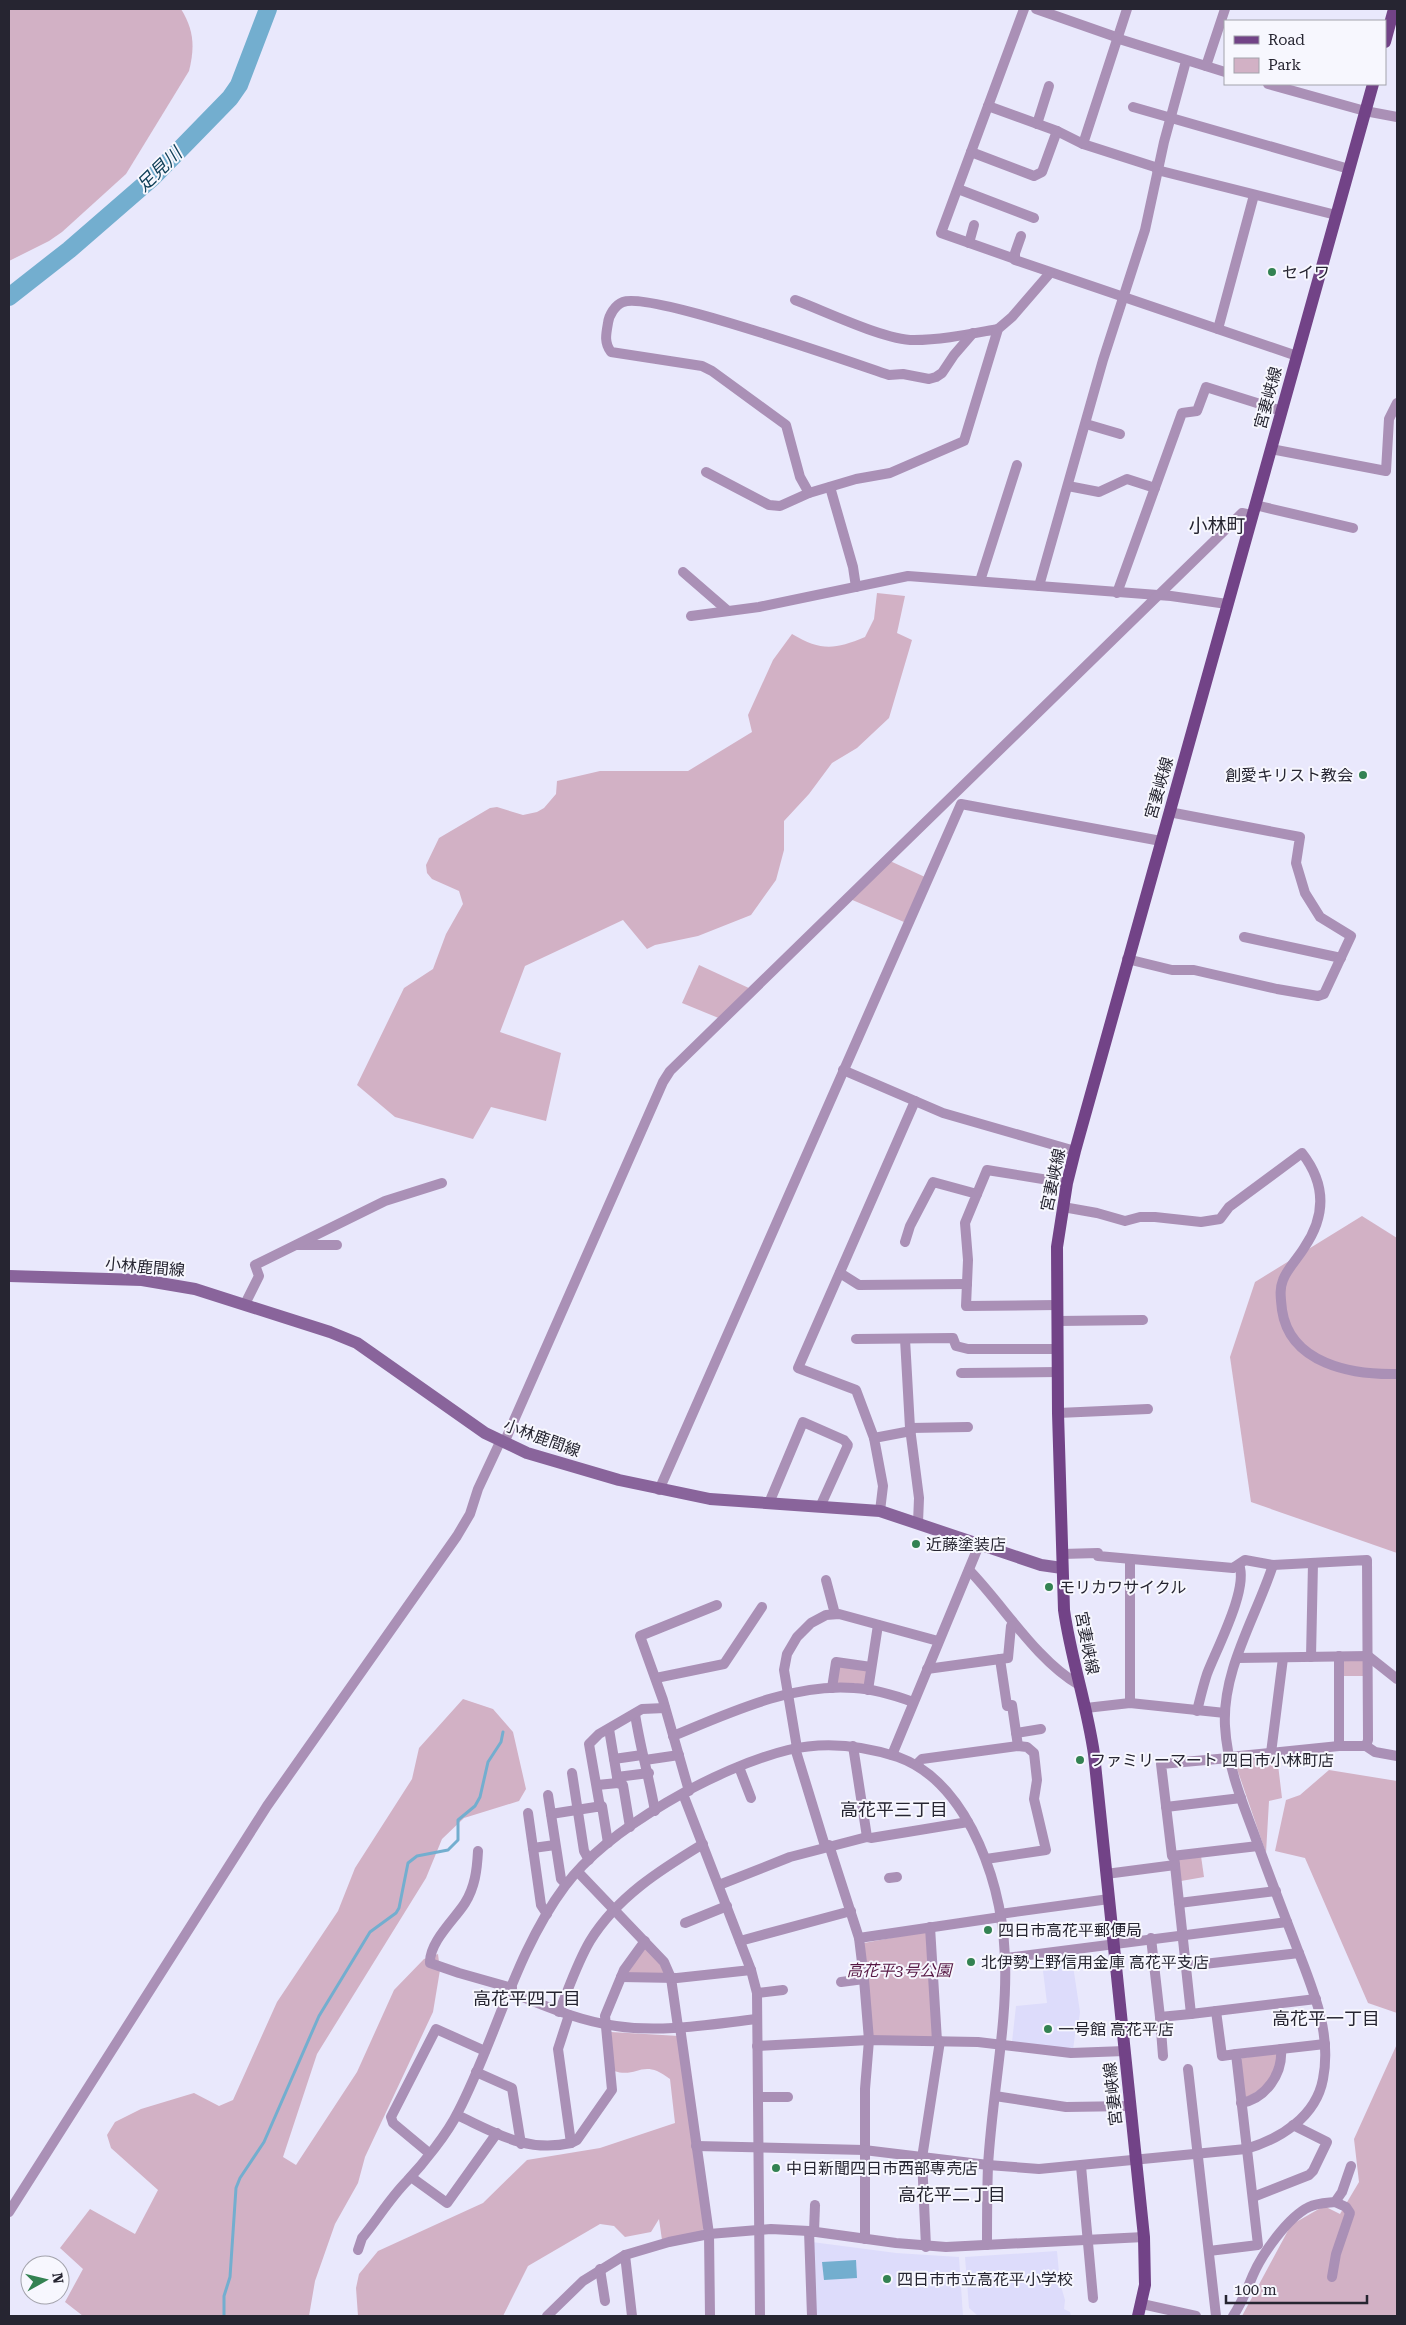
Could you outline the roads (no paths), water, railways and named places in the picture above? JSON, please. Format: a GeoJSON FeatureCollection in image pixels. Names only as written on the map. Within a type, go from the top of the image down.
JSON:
{"type":"FeatureCollection","features":[{"type":"Feature","properties":{"kind":"main road"},"geometry":{"type":"LineString","coordinates":[[1390,35],[1393,9]]}},
{"type":"Feature","properties":{"kind":"main road","name":"宮妻峡線"},"geometry":{"type":"LineString","coordinates":[[1138,2316],[1142,2304],[1145,2269],[1137,2160],[1094,1754],[1086,1708],[1068,1641],[1062,1568],[1058,1413],[1057,1247],[1067,1183],[1127,959],[1373,85]]}},
{"type":"Feature","properties":{"kind":"main road","name":"小林鹿間線"},"geometry":{"type":"LineString","coordinates":[[9,1276],[160,1281],[195,1288],[330,1332],[356,1343],[474,1426],[502,1442],[560,1463],[659,1490],[710,1499],[880,1511],[1040,1565],[1062,1568]]}},
{"type":"Feature","properties":{"kind":"street"},"geometry":{"type":"LineString","coordinates":[[1024,9],[942,233],[1050,273],[1297,356]]}},
{"type":"Feature","properties":{"kind":"street"},"geometry":{"type":"LineString","coordinates":[[1036,9],[1116,38],[1224,72]]}},
{"type":"Feature","properties":{"kind":"street"},"geometry":{"type":"LineString","coordinates":[[1083,144],[1127,9]]}},
{"type":"Feature","properties":{"kind":"street"},"geometry":{"type":"LineString","coordinates":[[1206,66],[1225,9]]}},
{"type":"Feature","properties":{"kind":"street"},"geometry":{"type":"LineString","coordinates":[[1039,586],[1103,360],[1145,230],[1170,118],[1186,61]]}},
{"type":"Feature","properties":{"kind":"street"},"geometry":{"type":"LineString","coordinates":[[1272,85],[1365,111],[1397,117]]}},
{"type":"Feature","properties":{"kind":"street"},"geometry":{"type":"LineString","coordinates":[[1037,124],[1049,86]]}},
{"type":"Feature","properties":{"kind":"street"},"geometry":{"type":"LineString","coordinates":[[988,106],[1057,131],[1083,144],[1158,169],[1336,215]]}},
{"type":"Feature","properties":{"kind":"street"},"geometry":{"type":"LineString","coordinates":[[1133,107],[1349,170]]}},
{"type":"Feature","properties":{"kind":"street"},"geometry":{"type":"LineString","coordinates":[[971,152],[1034,176],[1042,172],[1057,131]]}},
{"type":"Feature","properties":{"kind":"street"},"geometry":{"type":"LineString","coordinates":[[958,189],[1034,218]]}},
{"type":"Feature","properties":{"kind":"street"},"geometry":{"type":"LineString","coordinates":[[1218,329],[1254,195]]}},
{"type":"Feature","properties":{"kind":"street"},"geometry":{"type":"LineString","coordinates":[[969,243],[974,224]]}},
{"type":"Feature","properties":{"kind":"street"},"geometry":{"type":"LineString","coordinates":[[1015,259],[1021,236]]}},
{"type":"Feature","properties":{"kind":"street"},"geometry":{"type":"LineString","coordinates":[[795,300],[895,338],[913,340],[998,329],[1012,317],[1050,273]]}},
{"type":"Feature","properties":{"kind":"street"},"geometry":{"type":"LineString","coordinates":[[809,493],[800,478],[786,426],[712,371],[702,366],[611,352],[606,340],[609,319],[616,307],[623,302],[639,302],[697,313],[889,375],[903,374],[929,379],[942,374],[954,355],[973,333]]}},
{"type":"Feature","properties":{"kind":"street"},"geometry":{"type":"LineString","coordinates":[[706,472],[769,505],[780,506],[809,493],[856,479],[890,473],[964,441],[998,329]]}},
{"type":"Feature","properties":{"kind":"street"},"geometry":{"type":"LineString","coordinates":[[1117,593],[1182,413],[1197,412],[1206,387],[1282,411]]}},
{"type":"Feature","properties":{"kind":"street"},"geometry":{"type":"LineString","coordinates":[[1271,449],[1386,471],[1389,420],[1397,403]]}},
{"type":"Feature","properties":{"kind":"street"},"geometry":{"type":"LineString","coordinates":[[1086,424],[1120,434]]}},
{"type":"Feature","properties":{"kind":"street"},"geometry":{"type":"LineString","coordinates":[[980,581],[1017,465]]}},
{"type":"Feature","properties":{"kind":"street"},"geometry":{"type":"LineString","coordinates":[[1386,468],[1397,471]]}},
{"type":"Feature","properties":{"kind":"street"},"geometry":{"type":"LineString","coordinates":[[1068,486],[1099,492],[1127,480],[1155,488]]}},
{"type":"Feature","properties":{"kind":"street"},"geometry":{"type":"LineString","coordinates":[[830,487],[853,567],[856,586]]}},
{"type":"Feature","properties":{"kind":"street"},"geometry":{"type":"LineString","coordinates":[[9,2212],[267,1806],[457,1536],[470,1514],[478,1489],[502,1442],[663,1082],[670,1072],[1235,518],[1242,513],[1254,510],[1353,528]]}},
{"type":"Feature","properties":{"kind":"street"},"geometry":{"type":"LineString","coordinates":[[683,572],[728,611]]}},
{"type":"Feature","properties":{"kind":"street"},"geometry":{"type":"LineString","coordinates":[[691,616],[759,608],[908,576],[1171,596],[1227,604]]}},
{"type":"Feature","properties":{"kind":"street"},"geometry":{"type":"LineString","coordinates":[[946,801],[1161,841]]}},
{"type":"Feature","properties":{"kind":"street"},"geometry":{"type":"LineString","coordinates":[[659,1490],[961,804]]}},
{"type":"Feature","properties":{"kind":"street"},"geometry":{"type":"LineString","coordinates":[[1127,959],[1172,970],[1194,970],[1277,989],[1318,996],[1324,994],[1351,936],[1320,917],[1304,893],[1296,863],[1300,837],[1169,812]]}},
{"type":"Feature","properties":{"kind":"street"},"geometry":{"type":"LineString","coordinates":[[1244,937],[1341,958]]}},
{"type":"Feature","properties":{"kind":"street"},"geometry":{"type":"LineString","coordinates":[[843,1070],[943,1113],[1075,1151]]}},
{"type":"Feature","properties":{"kind":"street"},"geometry":{"type":"LineString","coordinates":[[880,1511],[883,1486],[874,1438],[856,1390],[798,1368],[916,1101]]}},
{"type":"Feature","properties":{"kind":"street"},"geometry":{"type":"LineString","coordinates":[[1063,1207],[1098,1212],[1125,1221],[1140,1217],[1201,1222],[1220,1219],[1229,1207],[1302,1153],[1317,1177],[1321,1206],[1316,1227],[1283,1279],[1280,1293],[1284,1322],[1299,1345],[1316,1359],[1354,1371],[1397,1374]]}},
{"type":"Feature","properties":{"kind":"street"},"geometry":{"type":"LineString","coordinates":[[1057,1305],[966,1306],[968,1260],[965,1223],[987,1170],[1067,1183]]}},
{"type":"Feature","properties":{"kind":"street"},"geometry":{"type":"LineString","coordinates":[[245,1304],[260,1276],[256,1265],[385,1201],[442,1182]]}},
{"type":"Feature","properties":{"kind":"street"},"geometry":{"type":"LineString","coordinates":[[905,1242],[910,1226],[933,1182],[977,1194]]}},
{"type":"Feature","properties":{"kind":"street"},"geometry":{"type":"LineString","coordinates":[[296,1245],[301,1247],[337,1245]]}},
{"type":"Feature","properties":{"kind":"street"},"geometry":{"type":"LineString","coordinates":[[840,1273],[860,1285],[967,1284]]}},
{"type":"Feature","properties":{"kind":"street"},"geometry":{"type":"LineString","coordinates":[[1058,1321],[1143,1320]]}},
{"type":"Feature","properties":{"kind":"street"},"geometry":{"type":"LineString","coordinates":[[856,1339],[953,1338],[956,1346],[968,1349],[1058,1348]]}},
{"type":"Feature","properties":{"kind":"street"},"geometry":{"type":"LineString","coordinates":[[906,1339],[910,1429],[919,1498],[918,1524]]}},
{"type":"Feature","properties":{"kind":"street"},"geometry":{"type":"LineString","coordinates":[[962,1373],[1058,1372]]}},
{"type":"Feature","properties":{"kind":"street"},"geometry":{"type":"LineString","coordinates":[[1058,1413],[1148,1409]]}},
{"type":"Feature","properties":{"kind":"street"},"geometry":{"type":"LineString","coordinates":[[769,1503],[802,1422],[844,1440],[848,1445],[820,1507]]}},
{"type":"Feature","properties":{"kind":"street"},"geometry":{"type":"LineString","coordinates":[[874,1438],[910,1429],[968,1427]]}},
{"type":"Feature","properties":{"kind":"street"},"geometry":{"type":"LineString","coordinates":[[892,1755],[979,1545]]}},
{"type":"Feature","properties":{"kind":"street"},"geometry":{"type":"LineString","coordinates":[[1062,1554],[1098,1553],[1098,1556],[1130,1560],[1232,1568],[1246,1560],[1273,1565],[1367,1560],[1368,1740],[1366,1746]]}},
{"type":"Feature","properties":{"kind":"street"},"geometry":{"type":"LineString","coordinates":[[1130,1560],[1130,1704]]}},
{"type":"Feature","properties":{"kind":"street"},"geometry":{"type":"LineString","coordinates":[[1311,1657],[1313,1563]]}},
{"type":"Feature","properties":{"kind":"street"},"geometry":{"type":"LineString","coordinates":[[1197,1711],[1206,1676],[1233,1609],[1242,1573],[1239,1565]]}},
{"type":"Feature","properties":{"kind":"street"},"geometry":{"type":"LineString","coordinates":[[696,2146],[864,2150],[922,2158],[1039,2169],[1246,2149],[1275,2138],[1293,2126],[1305,2114],[1321,2087],[1325,2044],[1316,1999],[1241,1798],[1229,1758],[1225,1713],[1230,1680],[1237,1658],[1273,1565]]}},
{"type":"Feature","properties":{"kind":"street"},"geometry":{"type":"LineString","coordinates":[[969,1570],[1038,1649],[1066,1677],[1079,1685]]}},
{"type":"Feature","properties":{"kind":"street"},"geometry":{"type":"LineString","coordinates":[[826,1580],[835,1614]]}},
{"type":"Feature","properties":{"kind":"street"},"geometry":{"type":"LineString","coordinates":[[717,1605],[640,1636],[666,1708],[679,1756],[686,1793],[703,1844],[751,1970],[757,1993],[760,2316]]}},
{"type":"Feature","properties":{"kind":"street"},"geometry":{"type":"LineString","coordinates":[[656,1678],[724,1664],[762,1607]]}},
{"type":"Feature","properties":{"kind":"street"},"geometry":{"type":"LineString","coordinates":[[865,2239],[865,2089],[869,2040],[859,1938],[796,1748],[784,1662],[790,1648],[811,1623],[821,1617],[835,1614],[938,1641]]}},
{"type":"Feature","properties":{"kind":"street"},"geometry":{"type":"LineString","coordinates":[[868,1690],[878,1625]]}},
{"type":"Feature","properties":{"kind":"street"},"geometry":{"type":"LineString","coordinates":[[927,1669],[1008,1658],[1011,1626]]}},
{"type":"Feature","properties":{"kind":"street"},"geometry":{"type":"LineString","coordinates":[[1339,1656],[1339,1746]]}},
{"type":"Feature","properties":{"kind":"street"},"geometry":{"type":"LineString","coordinates":[[1237,1658],[1368,1656],[1397,1679]]}},
{"type":"Feature","properties":{"kind":"street"},"geometry":{"type":"LineString","coordinates":[[1271,1753],[1283,1658]]}},
{"type":"Feature","properties":{"kind":"street"},"geometry":{"type":"LineString","coordinates":[[1000,1660],[1007,1706],[1012,1705],[1018,1746]]}},
{"type":"Feature","properties":{"kind":"street"},"geometry":{"type":"LineString","coordinates":[[832,1688],[836,1662],[871,1667]]}},
{"type":"Feature","properties":{"kind":"street"},"geometry":{"type":"LineString","coordinates":[[673,1736],[788,1694],[832,1688],[868,1690],[888,1693],[913,1702]]}},
{"type":"Feature","properties":{"kind":"street"},"geometry":{"type":"LineString","coordinates":[[1086,1708],[1130,1704],[1225,1713]]}},
{"type":"Feature","properties":{"kind":"street"},"geometry":{"type":"LineString","coordinates":[[608,1843],[602,1806],[600,1807],[598,1786],[595,1784],[589,1744],[599,1734],[642,1709],[666,1708]]}},
{"type":"Feature","properties":{"kind":"street"},"geometry":{"type":"LineString","coordinates":[[635,1714],[649,1773],[655,1811]]}},
{"type":"Feature","properties":{"kind":"street"},"geometry":{"type":"LineString","coordinates":[[609,1729],[618,1780],[623,1785],[630,1827]]}},
{"type":"Feature","properties":{"kind":"street"},"geometry":{"type":"LineString","coordinates":[[1016,1733],[1041,1729]]}},
{"type":"Feature","properties":{"kind":"street"},"geometry":{"type":"LineString","coordinates":[[358,2250],[362,2238],[457,2115],[527,1952],[546,1914],[566,1884],[608,1843],[630,1827],[686,1793],[739,1767],[796,1748],[824,1744],[852,1746],[892,1755],[917,1764],[948,1792],[968,1822],[986,1859],[1000,1915],[1006,1958],[1006,2008],[988,2165],[988,2245]]}},
{"type":"Feature","properties":{"kind":"street"},"geometry":{"type":"LineString","coordinates":[[852,1746],[867,1837]]}},
{"type":"Feature","properties":{"kind":"street"},"geometry":{"type":"LineString","coordinates":[[917,1764],[922,1760],[1018,1746],[1030,1748],[1036,1757],[1037,1780],[1034,1799],[1046,1850],[986,1859]]}},
{"type":"Feature","properties":{"kind":"street"},"geometry":{"type":"LineString","coordinates":[[1191,2014],[1187,1966],[1161,1764],[1339,1746],[1366,1746],[1375,1752],[1397,1756]]}},
{"type":"Feature","properties":{"kind":"street"},"geometry":{"type":"LineString","coordinates":[[614,1760],[679,1756]]}},
{"type":"Feature","properties":{"kind":"street"},"geometry":{"type":"LineString","coordinates":[[739,1767],[751,1798]]}},
{"type":"Feature","properties":{"kind":"street"},"geometry":{"type":"LineString","coordinates":[[572,1772],[584,1851],[590,1860]]}},
{"type":"Feature","properties":{"kind":"street"},"geometry":{"type":"LineString","coordinates":[[598,1786],[649,1773]]}},
{"type":"Feature","properties":{"kind":"street"},"geometry":{"type":"LineString","coordinates":[[548,1795],[561,1879],[566,1884]]}},
{"type":"Feature","properties":{"kind":"street"},"geometry":{"type":"LineString","coordinates":[[1166,1807],[1241,1798]]}},
{"type":"Feature","properties":{"kind":"street"},"geometry":{"type":"LineString","coordinates":[[551,1814],[600,1807]]}},
{"type":"Feature","properties":{"kind":"street"},"geometry":{"type":"LineString","coordinates":[[528,1813],[541,1904],[546,1914]]}},
{"type":"Feature","properties":{"kind":"street"},"geometry":{"type":"LineString","coordinates":[[719,1884],[790,1856],[827,1846],[867,1837],[871,1838],[968,1822]]}},
{"type":"Feature","properties":{"kind":"street"},"geometry":{"type":"LineString","coordinates":[[571,2143],[558,2049],[564,2013],[590,1941],[614,1909],[649,1878],[703,1844]]}},
{"type":"Feature","properties":{"kind":"street"},"geometry":{"type":"LineString","coordinates":[[533,1848],[555,1845]]}},
{"type":"Feature","properties":{"kind":"street"},"geometry":{"type":"LineString","coordinates":[[1106,1874],[1258,1846]]}},
{"type":"Feature","properties":{"kind":"street"},"geometry":{"type":"LineString","coordinates":[[478,1851],[477,1872],[471,1893],[441,1935],[431,1955],[430,1962],[459,1974],[511,1990],[564,2013],[605,2024],[645,2028],[679,2027],[757,2019]]}},
{"type":"Feature","properties":{"kind":"street"},"geometry":{"type":"LineString","coordinates":[[578,1872],[664,1962],[671,1978],[709,2234],[710,2316]]}},
{"type":"Feature","properties":{"kind":"street"},"geometry":{"type":"LineString","coordinates":[[1179,1903],[1276,1891]]}},
{"type":"Feature","properties":{"kind":"street"},"geometry":{"type":"LineString","coordinates":[[859,1938],[1109,1899]]}},
{"type":"Feature","properties":{"kind":"street"},"geometry":{"type":"LineString","coordinates":[[685,1923],[727,1906]]}},
{"type":"Feature","properties":{"kind":"street"},"geometry":{"type":"LineString","coordinates":[[740,1941],[851,1911]]}},
{"type":"Feature","properties":{"kind":"street"},"geometry":{"type":"LineString","coordinates":[[1006,1958],[1114,1942],[1287,1922]]}},
{"type":"Feature","properties":{"kind":"street"},"geometry":{"type":"LineString","coordinates":[[926,2246],[922,2158],[938,2041],[930,1927]]}},
{"type":"Feature","properties":{"kind":"street"},"geometry":{"type":"LineString","coordinates":[[1151,1938],[1163,2056]]}},
{"type":"Feature","properties":{"kind":"street"},"geometry":{"type":"LineString","coordinates":[[457,2115],[521,2144],[548,2145],[571,2143],[577,2140],[612,2090],[605,2024],[607,2010],[621,1977],[645,1941]]}},
{"type":"Feature","properties":{"kind":"street"},"geometry":{"type":"LineString","coordinates":[[1187,1966],[1299,1953]]}},
{"type":"Feature","properties":{"kind":"street"},"geometry":{"type":"LineString","coordinates":[[621,1977],[671,1978],[751,1970]]}},
{"type":"Feature","properties":{"kind":"street"},"geometry":{"type":"LineString","coordinates":[[841,1982],[864,1979]]}},
{"type":"Feature","properties":{"kind":"street"},"geometry":{"type":"LineString","coordinates":[[757,1993],[783,1990]]}},
{"type":"Feature","properties":{"kind":"street"},"geometry":{"type":"LineString","coordinates":[[1160,2017],[1316,1999]]}},
{"type":"Feature","properties":{"kind":"street"},"geometry":{"type":"LineString","coordinates":[[1216,2011],[1222,2056],[1325,2044]]}},
{"type":"Feature","properties":{"kind":"street"},"geometry":{"type":"LineString","coordinates":[[429,2153],[392,2123],[391,2117],[436,2029],[484,2051]]}},
{"type":"Feature","properties":{"kind":"street"},"geometry":{"type":"LineString","coordinates":[[758,2046],[869,2040],[1001,2043],[1071,2053],[1125,2051]]}},
{"type":"Feature","properties":{"kind":"street"},"geometry":{"type":"LineString","coordinates":[[1241,2103],[1257,2098],[1270,2086],[1281,2063],[1281,2049]]}},
{"type":"Feature","properties":{"kind":"street"},"geometry":{"type":"LineString","coordinates":[[1209,2251],[1258,2245],[1236,2054]]}},
{"type":"Feature","properties":{"kind":"street"},"geometry":{"type":"LineString","coordinates":[[1188,2069],[1216,2316]]}},
{"type":"Feature","properties":{"kind":"street"},"geometry":{"type":"LineString","coordinates":[[476,2072],[512,2088],[521,2144]]}},
{"type":"Feature","properties":{"kind":"street"},"geometry":{"type":"LineString","coordinates":[[995,2096],[1066,2107],[1131,2106]]}},
{"type":"Feature","properties":{"kind":"street"},"geometry":{"type":"LineString","coordinates":[[758,2097],[788,2097]]}},
{"type":"Feature","properties":{"kind":"street"},"geometry":{"type":"LineString","coordinates":[[1253,2196],[1304,2177],[1313,2171],[1327,2142],[1293,2126]]}},
{"type":"Feature","properties":{"kind":"street"},"geometry":{"type":"LineString","coordinates":[[411,2177],[447,2203],[497,2134]]}},
{"type":"Feature","properties":{"kind":"street"},"geometry":{"type":"LineString","coordinates":[[1081,2166],[1093,2298]]}},
{"type":"Feature","properties":{"kind":"street"},"geometry":{"type":"LineString","coordinates":[[1335,2202],[1342,2192],[1351,2166]]}},
{"type":"Feature","properties":{"kind":"street"},"geometry":{"type":"LineString","coordinates":[[1233,2316],[1258,2265],[1289,2223],[1309,2207],[1335,2202],[1346,2207],[1350,2213],[1336,2254],[1332,2277]]}},
{"type":"Feature","properties":{"kind":"street"},"geometry":{"type":"LineString","coordinates":[[812,2316],[812,2232],[814,2205]]}},
{"type":"Feature","properties":{"kind":"street"},"geometry":{"type":"LineString","coordinates":[[547,2316],[567,2294],[600,2269],[625,2255],[646,2248],[709,2234],[760,2230],[812,2232],[926,2246],[988,2245],[1144,2237]]}},
{"type":"Feature","properties":{"kind":"street"},"geometry":{"type":"LineString","coordinates":[[625,2255],[632,2316]]}},
{"type":"Feature","properties":{"kind":"street"},"geometry":{"type":"LineString","coordinates":[[600,2269],[605,2301]]}},
{"type":"Feature","properties":{"kind":"street"},"geometry":{"type":"LineString","coordinates":[[1142,2304],[1196,2316]]}},
{"type":"Feature","properties":{"kind":"waterway","name":"足見川"},"geometry":{"type":"LineString","coordinates":[[9,297],[69,250],[152,178],[230,98],[239,85],[268,9]]}},
{"type":"Feature","properties":{"kind":"waterway"},"geometry":{"type":"LineString","coordinates":[[224,2316],[224,2296],[230,2277],[236,2188],[240,2178],[264,2142],[319,2016],[370,1932],[396,1913],[399,1908],[408,1863],[417,1856],[448,1850],[458,1840],[458,1820],[475,1806],[480,1797],[488,1762],[501,1742],[503,1732]]}},
{"type":"Feature","properties":{"kind":"place","name":"セイワ"},"geometry":{"type":"Point","coordinates":[1272,272]}},
{"type":"Feature","properties":{"kind":"place","name":"創愛キリスト教会"},"geometry":{"type":"Point","coordinates":[1363,775]}},
{"type":"Feature","properties":{"kind":"place","name":"近藤塗装店"},"geometry":{"type":"Point","coordinates":[916,1544]}},
{"type":"Feature","properties":{"kind":"place","name":"モリカワサイクル"},"geometry":{"type":"Point","coordinates":[1049,1587]}},
{"type":"Feature","properties":{"kind":"place","name":"ファミリーマート 四日市小林町店"},"geometry":{"type":"Point","coordinates":[1080,1760]}},
{"type":"Feature","properties":{"kind":"place","name":"四日市高花平郵便局"},"geometry":{"type":"Point","coordinates":[988,1930]}},
{"type":"Feature","properties":{"kind":"place","name":"北伊勢上野信用金庫 高花平支店"},"geometry":{"type":"Point","coordinates":[971,1962]}},
{"type":"Feature","properties":{"kind":"place","name":"一号館 高花平店"},"geometry":{"type":"Point","coordinates":[1048,2029]}},
{"type":"Feature","properties":{"kind":"place","name":"中日新聞四日市西部専売店"},"geometry":{"type":"Point","coordinates":[776,2168]}},
{"type":"Feature","properties":{"kind":"place","name":"四日市市立高花平小学校"},"geometry":{"type":"Point","coordinates":[887,2279]}},
{"type":"Feature","properties":{"kind":"district","name":"小林町"},"geometry":{"type":"Point","coordinates":[1217,525]}},
{"type":"Feature","properties":{"kind":"district","name":"高花平三丁目"},"geometry":{"type":"Point","coordinates":[894,1809]}},
{"type":"Feature","properties":{"kind":"district","name":"高花平四丁目"},"geometry":{"type":"Point","coordinates":[527,1998]}},
{"type":"Feature","properties":{"kind":"district","name":"高花平一丁目"},"geometry":{"type":"Point","coordinates":[1326,2018]}},
{"type":"Feature","properties":{"kind":"district","name":"高花平二丁目"},"geometry":{"type":"Point","coordinates":[952,2194]}},
{"type":"Feature","properties":{"kind":"park label","name":"高花平3号公園"},"geometry":{"type":"Point","coordinates":[899,1970]}}]}
